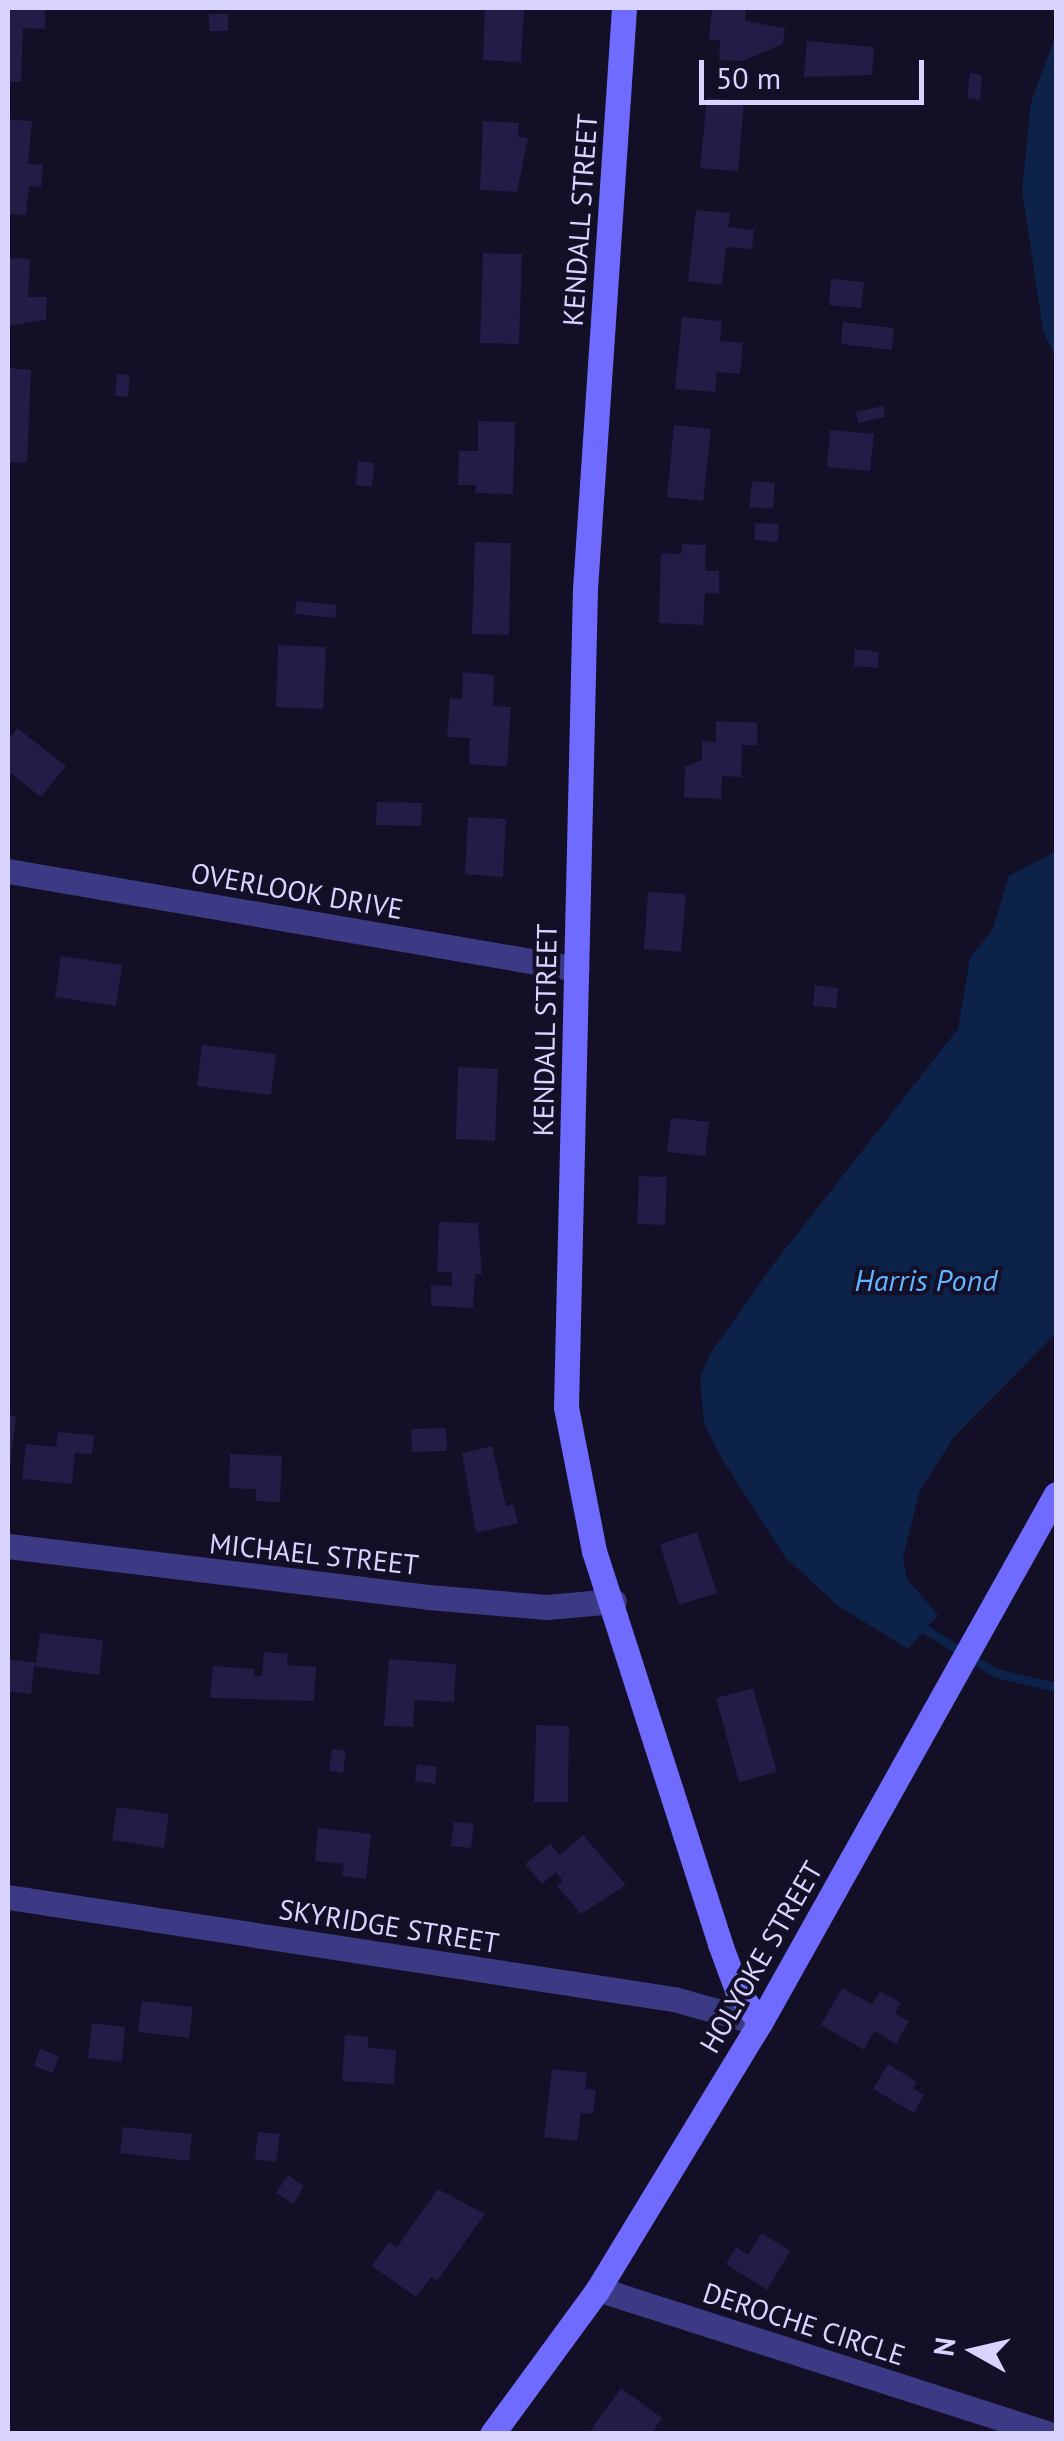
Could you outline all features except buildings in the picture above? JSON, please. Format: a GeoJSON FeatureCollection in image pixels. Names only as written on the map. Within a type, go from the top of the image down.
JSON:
{"type":"FeatureCollection","features":[{"type":"Feature","properties":{"kind":"street","name":"KENDALL STREET"},"geometry":{"type":"LineString","coordinates":[[624,8],[585,589],[566,1406],[594,1552],[614,1601],[720,1944],[737,1990],[760,2023]]}},
{"type":"Feature","properties":{"kind":"street","name":"OVERLOOK DRIVE"},"geometry":{"type":"LineString","coordinates":[[8,871],[577,969]]}},
{"type":"Feature","properties":{"kind":"street","name":"HOLYOKE STREET"},"geometry":{"type":"LineString","coordinates":[[492,2434],[598,2289],[760,2023],[1056,1494]]}},
{"type":"Feature","properties":{"kind":"street","name":"MICHAEL STREET"},"geometry":{"type":"LineString","coordinates":[[8,1546],[428,1597],[548,1607],[614,1601]]}},
{"type":"Feature","properties":{"kind":"street","name":"SKYRIDGE STREET"},"geometry":{"type":"LineString","coordinates":[[8,1897],[674,2000],[760,2023]]}},
{"type":"Feature","properties":{"kind":"street","name":"DEROCHE CIRCLE"},"geometry":{"type":"LineString","coordinates":[[598,2289],[1049,2434]]}},
{"type":"Feature","properties":{"kind":"water"},"geometry":{"type":"Polygon","coordinates":[[[1056,35],[1056,358],[1043,331],[1022,190],[1031,102],[1056,35]]]}},
{"type":"Feature","properties":{"kind":"water","name":"Harris Pond"},"geometry":{"type":"Polygon","coordinates":[[[1056,851],[1056,1333],[953,1438],[919,1493],[903,1557],[907,1579],[938,1615],[908,1649],[837,1605],[785,1557],[720,1456],[704,1423],[700,1379],[710,1354],[775,1262],[958,1029],[970,957],[992,931],[1009,876],[1056,851]]]}},
{"type":"Feature","properties":{"kind":"waterway"},"geometry":{"type":"LineString","coordinates":[[920,1626],[996,1673],[1056,1687]]}}]}
